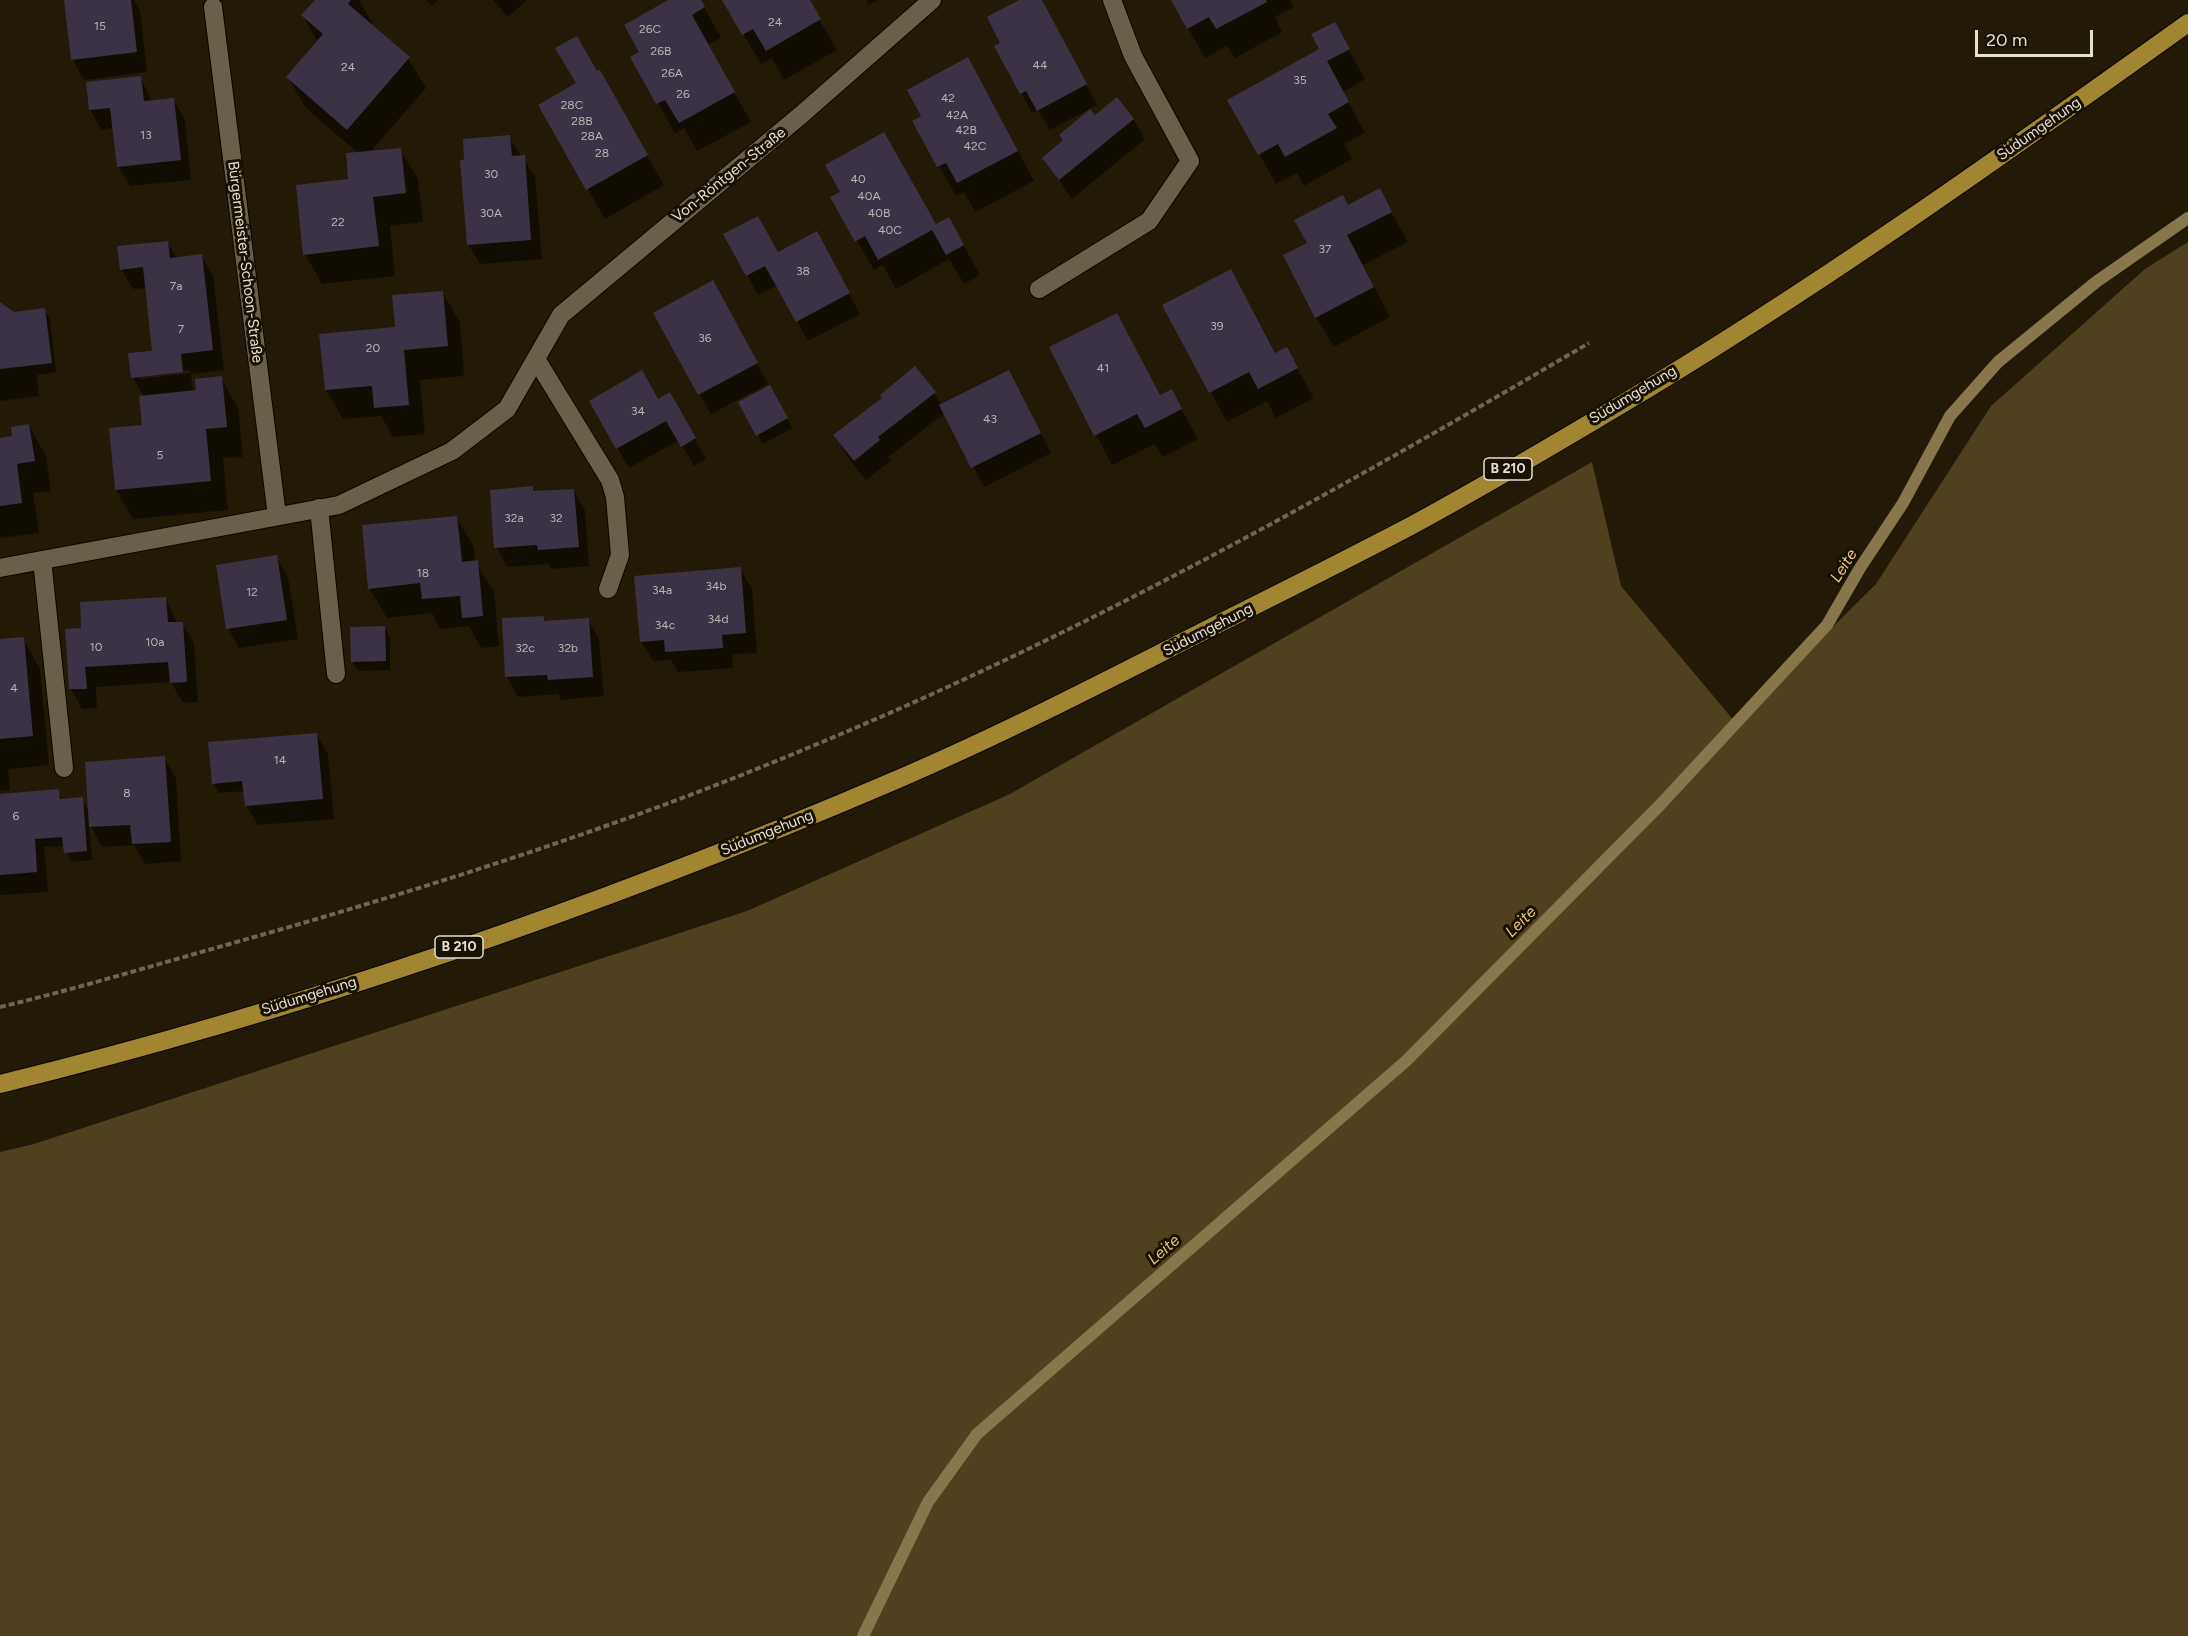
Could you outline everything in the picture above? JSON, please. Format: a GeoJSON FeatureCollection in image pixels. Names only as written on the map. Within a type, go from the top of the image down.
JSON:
{"type":"FeatureCollection","features":[{"type":"Feature","properties":{"kind":"main road","name":"Südumgehung"},"geometry":{"type":"LineString","coordinates":[[0,1084],[135,1051],[418,962],[680,869],[900,779],[1088,691],[1407,528],[1620,405],[1826,275],[2024,140],[2188,22]]}},
{"type":"Feature","properties":{"kind":"street","name":"Von-Röntgen-Straße"},"geometry":{"type":"LineString","coordinates":[[320,508],[339,505],[452,451],[507,409],[561,315],[801,115],[932,0]]}},
{"type":"Feature","properties":{"kind":"street"},"geometry":{"type":"LineString","coordinates":[[1039,289],[1149,220],[1190,161],[1133,56],[1112,0]]}},
{"type":"Feature","properties":{"kind":"street","name":"Bürgermeister-Schoon-Straße"},"geometry":{"type":"LineString","coordinates":[[213,7],[277,516]]}},
{"type":"Feature","properties":{"kind":"street"},"geometry":{"type":"LineString","coordinates":[[536,359],[610,480],[615,497],[620,555],[608,589]]}},
{"type":"Feature","properties":{"kind":"street"},"geometry":{"type":"LineString","coordinates":[[0,568],[320,508],[336,674]]}},
{"type":"Feature","properties":{"kind":"street"},"geometry":{"type":"LineString","coordinates":[[42,560],[64,768]]}},
{"type":"Feature","properties":{"kind":"path"},"geometry":{"type":"LineString","coordinates":[[0,1007],[452,879],[586,834],[814,746],[1059,633],[1220,552],[1395,455],[1589,343]]}},
{"type":"Feature","properties":{"kind":"shaded area"},"geometry":{"type":"Polygon","coordinates":[[[2188,242],[2188,1636],[0,1636],[0,1152],[34,1144],[747,911],[1010,794],[1592,462],[1621,586],[1736,723],[1876,584],[1991,406],[2145,269],[2188,242]]]}},
{"type":"Feature","properties":{"kind":"building"},"geometry":{"type":"Polygon","coordinates":[[[64,0],[131,0],[137,52],[71,60],[64,0]]]}},
{"type":"Feature","properties":{"kind":"building"},"geometry":{"type":"Polygon","coordinates":[[[315,0],[351,0],[348,4],[410,57],[347,130],[286,77],[323,34],[301,15],[315,0]]]}},
{"type":"Feature","properties":{"kind":"building"},"geometry":{"type":"Polygon","coordinates":[[[668,0],[701,0],[705,7],[692,15],[735,92],[679,123],[665,100],[656,104],[630,57],[639,52],[624,25],[668,0]]]}},
{"type":"Feature","properties":{"kind":"building"},"geometry":{"type":"Polygon","coordinates":[[[722,0],[810,0],[821,19],[766,51],[753,29],[742,35],[722,0]]]}},
{"type":"Feature","properties":{"kind":"building"},"geometry":{"type":"Polygon","coordinates":[[[1019,0],[1042,0],[1087,84],[1037,111],[1026,91],[1020,94],[994,46],[1000,43],[987,17],[1019,0]]]}},
{"type":"Feature","properties":{"kind":"building"},"geometry":{"type":"Polygon","coordinates":[[[1171,0],[1266,0],[1267,2],[1216,29],[1209,17],[1187,29],[1171,0]]]}},
{"type":"Feature","properties":{"kind":"building"},"geometry":{"type":"Polygon","coordinates":[[[1335,22],[1350,49],[1327,61],[1349,102],[1328,114],[1337,128],[1285,157],[1278,144],[1258,155],[1227,100],[1319,49],[1311,34],[1335,22]]]}},
{"type":"Feature","properties":{"kind":"building"},"geometry":{"type":"Polygon","coordinates":[[[577,36],[597,71],[600,70],[648,155],[586,190],[538,105],[576,83],[555,48],[577,36]]]}},
{"type":"Feature","properties":{"kind":"building"},"geometry":{"type":"Polygon","coordinates":[[[968,57],[1018,151],[957,183],[946,163],[937,167],[912,121],[921,116],[907,90],[968,57]]]}},
{"type":"Feature","properties":{"kind":"building"},"geometry":{"type":"Polygon","coordinates":[[[141,76],[144,101],[174,98],[181,160],[117,167],[110,108],[89,110],[86,82],[141,76]]]}},
{"type":"Feature","properties":{"kind":"building"},"geometry":{"type":"Polygon","coordinates":[[[1117,97],[1134,119],[1059,180],[1042,158],[1063,140],[1059,135],[1090,109],[1095,115],[1117,97]]]}},
{"type":"Feature","properties":{"kind":"building"},"geometry":{"type":"Polygon","coordinates":[[[884,132],[936,224],[949,217],[964,245],[946,255],[932,230],[878,260],[865,236],[855,242],[830,197],[840,192],[825,165],[884,132]]]}},
{"type":"Feature","properties":{"kind":"building"},"geometry":{"type":"Polygon","coordinates":[[[510,135],[512,156],[525,155],[531,240],[467,245],[460,160],[464,160],[463,139],[510,135]]]}},
{"type":"Feature","properties":{"kind":"building"},"geometry":{"type":"Polygon","coordinates":[[[401,148],[406,193],[373,197],[379,246],[303,255],[296,185],[348,179],[346,153],[401,148]]]}},
{"type":"Feature","properties":{"kind":"building"},"geometry":{"type":"Polygon","coordinates":[[[1380,188],[1392,212],[1347,235],[1374,287],[1315,318],[1283,255],[1307,243],[1294,220],[1343,195],[1348,205],[1380,188]]]}},
{"type":"Feature","properties":{"kind":"building"},"geometry":{"type":"Polygon","coordinates":[[[758,216],[778,252],[817,231],[850,293],[796,322],[765,266],[746,276],[723,234],[758,216]]]}},
{"type":"Feature","properties":{"kind":"building"},"geometry":{"type":"Polygon","coordinates":[[[168,241],[170,258],[202,254],[213,350],[181,354],[183,372],[131,378],[128,353],[152,351],[143,267],[120,270],[117,246],[168,241]]]}},
{"type":"Feature","properties":{"kind":"building"},"geometry":{"type":"Polygon","coordinates":[[[1231,269],[1275,353],[1287,347],[1298,368],[1258,389],[1249,372],[1209,393],[1162,305],[1231,269]]]}},
{"type":"Feature","properties":{"kind":"building"},"geometry":{"type":"Polygon","coordinates":[[[713,280],[758,363],[698,395],[653,313],[713,280]]]}},
{"type":"Feature","properties":{"kind":"building"},"geometry":{"type":"Polygon","coordinates":[[[443,291],[448,346],[404,350],[409,405],[374,408],[372,386],[325,390],[319,334],[395,327],[392,295],[443,291]]]}},
{"type":"Feature","properties":{"kind":"building"},"geometry":{"type":"Polygon","coordinates":[[[0,302],[14,312],[45,308],[52,363],[0,369],[0,302]]]}},
{"type":"Feature","properties":{"kind":"building"},"geometry":{"type":"Polygon","coordinates":[[[1117,313],[1160,395],[1172,389],[1182,409],[1145,428],[1137,414],[1094,436],[1049,347],[1117,313]]]}},
{"type":"Feature","properties":{"kind":"building"},"geometry":{"type":"Polygon","coordinates":[[[915,366],[936,392],[878,437],[880,440],[854,461],[833,435],[882,398],[880,395],[915,366]]]}},
{"type":"Feature","properties":{"kind":"building"},"geometry":{"type":"Polygon","coordinates":[[[642,370],[658,399],[670,392],[696,438],[681,447],[666,421],[616,449],[589,401],[642,370]]]}},
{"type":"Feature","properties":{"kind":"building"},"geometry":{"type":"Polygon","coordinates":[[[1009,370],[1041,433],[971,468],[939,405],[1009,370]]]}},
{"type":"Feature","properties":{"kind":"building"},"geometry":{"type":"Polygon","coordinates":[[[222,376],[227,427],[206,429],[211,481],[115,490],[109,428],[142,425],[139,396],[196,390],[195,379],[222,376]]]}},
{"type":"Feature","properties":{"kind":"building"},"geometry":{"type":"Polygon","coordinates":[[[770,385],[788,418],[756,436],[738,402],[770,385]]]}},
{"type":"Feature","properties":{"kind":"building"},"geometry":{"type":"Polygon","coordinates":[[[29,424],[35,461],[17,464],[22,503],[0,506],[0,438],[12,436],[11,427],[29,424]]]}},
{"type":"Feature","properties":{"kind":"building"},"geometry":{"type":"Polygon","coordinates":[[[533,486],[533,491],[574,489],[579,547],[538,550],[537,545],[494,548],[490,490],[533,486]]]}},
{"type":"Feature","properties":{"kind":"building"},"geometry":{"type":"Polygon","coordinates":[[[457,516],[462,562],[478,560],[483,616],[462,618],[460,596],[422,599],[420,583],[368,589],[362,525],[457,516]]]}},
{"type":"Feature","properties":{"kind":"building"},"geometry":{"type":"Polygon","coordinates":[[[277,555],[287,620],[226,629],[216,565],[277,555]]]}},
{"type":"Feature","properties":{"kind":"building"},"geometry":{"type":"Polygon","coordinates":[[[741,567],[746,633],[722,635],[723,648],[665,652],[664,640],[640,642],[634,576],[741,567]]]}},
{"type":"Feature","properties":{"kind":"building"},"geometry":{"type":"Polygon","coordinates":[[[166,597],[168,622],[183,622],[187,682],[170,683],[168,662],[85,667],[87,689],[69,689],[65,629],[81,628],[80,602],[166,597]]]}},
{"type":"Feature","properties":{"kind":"building"},"geometry":{"type":"Polygon","coordinates":[[[544,616],[544,621],[589,618],[593,677],[548,680],[547,675],[505,677],[502,618],[544,616]]]}},
{"type":"Feature","properties":{"kind":"building"},"geometry":{"type":"Polygon","coordinates":[[[385,626],[386,661],[351,662],[350,627],[385,626]]]}},
{"type":"Feature","properties":{"kind":"building"},"geometry":{"type":"Polygon","coordinates":[[[24,637],[33,736],[0,739],[0,639],[24,637]]]}},
{"type":"Feature","properties":{"kind":"building"},"geometry":{"type":"Polygon","coordinates":[[[317,733],[323,799],[245,806],[242,781],[212,784],[208,742],[317,733]]]}},
{"type":"Feature","properties":{"kind":"building"},"geometry":{"type":"Polygon","coordinates":[[[165,756],[171,842],[132,844],[130,825],[89,827],[85,762],[165,756]]]}},
{"type":"Feature","properties":{"kind":"building"},"geometry":{"type":"Polygon","coordinates":[[[59,789],[60,799],[83,797],[87,851],[64,853],[62,837],[35,839],[37,872],[0,875],[0,794],[59,789]]]}},
{"type":"Feature","properties":{"kind":"waterway","name":"Leite"},"geometry":{"type":"LineString","coordinates":[[863,1636],[928,1502],[977,1434],[1406,1061],[1660,805],[1827,625],[1860,568],[1903,503],[1950,416],[1998,362],[2096,282],[2188,218]]}}]}
